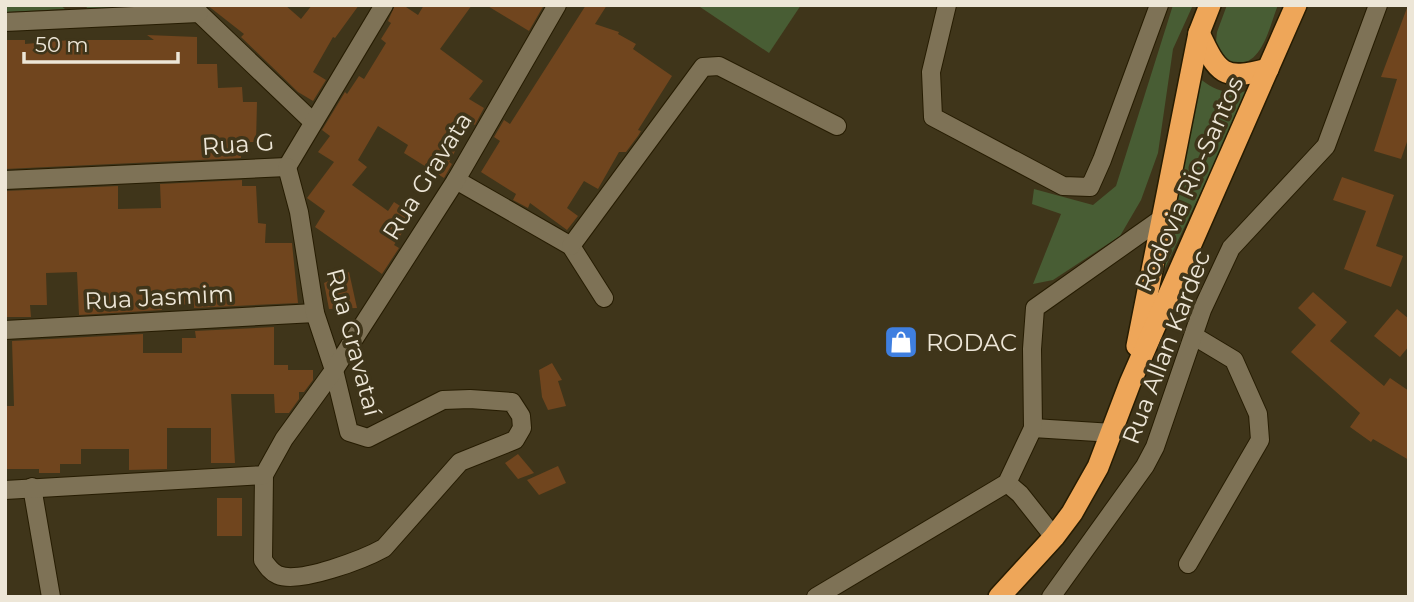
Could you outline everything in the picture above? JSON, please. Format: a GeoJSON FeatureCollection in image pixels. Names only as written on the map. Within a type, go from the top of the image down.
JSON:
{"type":"FeatureCollection","features":[{"type":"Feature","properties":{"kind":"highway","name":"Rodovia Rio-Santos"},"geometry":{"type":"LineString","coordinates":[[1130,383],[1199,33],[1210,5]]}},
{"type":"Feature","properties":{"kind":"highway","name":"Rodovia Rio-Santos"},"geometry":{"type":"LineString","coordinates":[[999,597],[1054,537],[1098,467],[1130,383],[1296,5]]}},
{"type":"Feature","properties":{"kind":"highway"},"geometry":{"type":"LineString","coordinates":[[1199,33],[1210,58],[1220,71],[1242,76],[1268,69]]}},
{"type":"Feature","properties":{"kind":"street","name":"Rua G"},"geometry":{"type":"LineString","coordinates":[[5,180],[286,167],[384,5]]}},
{"type":"Feature","properties":{"kind":"street","name":"Rua Gravata"},"geometry":{"type":"LineString","coordinates":[[264,475],[284,439],[334,370],[456,180],[557,5]]}},
{"type":"Feature","properties":{"kind":"street"},"geometry":{"type":"LineString","coordinates":[[947,5],[930,72],[933,117],[1063,186],[1090,187],[1159,5]]}},
{"type":"Feature","properties":{"kind":"street","name":"Rua Allan Kardec"},"geometry":{"type":"LineString","coordinates":[[1051,597],[1145,466],[1202,310],[1231,248],[1326,146],[1378,5]]}},
{"type":"Feature","properties":{"kind":"street"},"geometry":{"type":"LineString","coordinates":[[5,22],[202,9],[313,122]]}},
{"type":"Feature","properties":{"kind":"street"},"geometry":{"type":"LineString","coordinates":[[570,246],[703,67],[719,66],[837,126]]}},
{"type":"Feature","properties":{"kind":"street","name":"Rua Gravataí"},"geometry":{"type":"LineString","coordinates":[[264,475],[262,560],[271,571],[280,576],[296,578],[372,555],[384,548],[460,462],[515,440],[522,428],[521,416],[512,402],[470,399],[443,400],[368,438],[349,432],[334,370],[315,313],[299,212],[286,167]]}},
{"type":"Feature","properties":{"kind":"street"},"geometry":{"type":"LineString","coordinates":[[456,180],[570,246],[604,298]]}},
{"type":"Feature","properties":{"kind":"street"},"geometry":{"type":"LineString","coordinates":[[816,597],[1007,484],[1033,428],[1032,349],[1035,308],[1161,219]]}},
{"type":"Feature","properties":{"kind":"street","name":"Rua Jasmim"},"geometry":{"type":"LineString","coordinates":[[5,330],[315,313]]}},
{"type":"Feature","properties":{"kind":"street"},"geometry":{"type":"LineString","coordinates":[[1188,564],[1260,440],[1258,414],[1234,360],[1194,336]]}},
{"type":"Feature","properties":{"kind":"street"},"geometry":{"type":"LineString","coordinates":[[1033,428],[1113,433]]}},
{"type":"Feature","properties":{"kind":"street"},"geometry":{"type":"LineString","coordinates":[[5,490],[264,475]]}},
{"type":"Feature","properties":{"kind":"street"},"geometry":{"type":"LineString","coordinates":[[1007,484],[1020,494],[1054,537]]}},
{"type":"Feature","properties":{"kind":"street"},"geometry":{"type":"LineString","coordinates":[[32,487],[51,597]]}},
{"type":"Feature","properties":{"kind":"green space"},"geometry":{"type":"Polygon","coordinates":[[[5,5],[60,5],[65,9],[5,12],[5,5]]]}},
{"type":"Feature","properties":{"kind":"green space"},"geometry":{"type":"Polygon","coordinates":[[[88,5],[178,5],[176,9],[86,9],[88,5]]]}},
{"type":"Feature","properties":{"kind":"green space"},"geometry":{"type":"Polygon","coordinates":[[[697,5],[801,5],[769,53],[697,5]]]}},
{"type":"Feature","properties":{"kind":"green space"},"geometry":{"type":"Polygon","coordinates":[[[1173,5],[1193,5],[1173,49],[1158,153],[1141,200],[1120,236],[1053,280],[1033,284],[1061,214],[1032,204],[1034,189],[1093,205],[1116,186],[1173,5]]]}},
{"type":"Feature","properties":{"kind":"green space"},"geometry":{"type":"Polygon","coordinates":[[[1227,5],[1278,5],[1260,50],[1247,62],[1227,61],[1215,50],[1217,32],[1227,5]]]}},
{"type":"Feature","properties":{"kind":"green space"},"geometry":{"type":"Polygon","coordinates":[[[1200,79],[1223,91],[1249,91],[1164,270],[1200,79]]]}},
{"type":"Feature","properties":{"kind":"building"},"geometry":{"type":"Polygon","coordinates":[[[207,5],[285,5],[301,19],[312,5],[359,5],[335,38],[333,37],[313,72],[326,80],[313,101],[298,92],[241,37],[244,34],[207,5]]]}},
{"type":"Feature","properties":{"kind":"building"},"geometry":{"type":"Polygon","coordinates":[[[395,5],[403,5],[418,15],[424,5],[472,5],[440,49],[483,81],[469,99],[484,108],[475,125],[471,123],[449,162],[452,164],[444,178],[404,153],[408,145],[378,126],[358,160],[367,167],[352,185],[388,211],[394,202],[414,215],[394,245],[399,248],[382,274],[315,227],[325,211],[307,198],[334,162],[318,152],[330,136],[322,130],[345,92],[347,94],[359,76],[364,79],[386,43],[381,39],[391,23],[388,21],[395,5]]]}},
{"type":"Feature","properties":{"kind":"building"},"geometry":{"type":"Polygon","coordinates":[[[486,5],[544,5],[529,31],[486,5]]]}},
{"type":"Feature","properties":{"kind":"building"},"geometry":{"type":"Polygon","coordinates":[[[586,5],[607,5],[595,24],[619,32],[618,34],[636,44],[633,49],[672,76],[638,130],[641,131],[638,136],[626,152],[619,152],[598,189],[584,181],[567,208],[578,216],[567,230],[530,203],[528,208],[513,200],[516,194],[481,172],[500,141],[494,137],[504,120],[510,124],[586,5]]]}},
{"type":"Feature","properties":{"kind":"building"},"geometry":{"type":"Polygon","coordinates":[[[1407,8],[1409,136],[1401,159],[1374,151],[1397,79],[1381,77],[1407,8]]]}},
{"type":"Feature","properties":{"kind":"building"},"geometry":{"type":"Polygon","coordinates":[[[147,35],[197,37],[197,64],[217,64],[218,88],[242,87],[243,102],[257,102],[256,142],[241,142],[241,158],[5,169],[5,40],[25,40],[25,44],[70,40],[154,40],[147,35]]]}},
{"type":"Feature","properties":{"kind":"building"},"geometry":{"type":"Polygon","coordinates":[[[1342,177],[1394,195],[1376,246],[1403,256],[1391,287],[1344,269],[1366,211],[1333,200],[1342,177]]]}},
{"type":"Feature","properties":{"kind":"building"},"geometry":{"type":"Polygon","coordinates":[[[242,180],[242,186],[256,186],[258,223],[266,224],[265,243],[292,243],[298,303],[194,308],[194,304],[161,306],[162,310],[79,315],[77,272],[46,273],[47,305],[30,305],[31,317],[5,317],[5,191],[118,186],[118,209],[161,208],[160,184],[242,180]]]}},
{"type":"Feature","properties":{"kind":"building"},"geometry":{"type":"Polygon","coordinates":[[[349,272],[357,308],[329,309],[324,283],[349,272]]]}},
{"type":"Feature","properties":{"kind":"building"},"geometry":{"type":"Polygon","coordinates":[[[1313,292],[1347,322],[1330,341],[1384,386],[1390,378],[1409,391],[1409,460],[1373,439],[1371,442],[1350,427],[1360,413],[1291,352],[1316,325],[1298,308],[1313,292]]]}},
{"type":"Feature","properties":{"kind":"building"},"geometry":{"type":"Polygon","coordinates":[[[1397,309],[1409,319],[1409,346],[1400,357],[1374,336],[1397,309]]]}},
{"type":"Feature","properties":{"kind":"building"},"geometry":{"type":"Polygon","coordinates":[[[274,327],[274,365],[288,365],[288,370],[313,370],[313,380],[304,392],[299,392],[299,399],[289,413],[275,413],[274,394],[231,394],[235,463],[211,463],[211,428],[167,428],[167,469],[129,470],[129,449],[81,449],[81,464],[60,464],[60,473],[39,473],[39,469],[5,469],[5,406],[14,406],[12,341],[143,334],[143,353],[182,353],[182,338],[196,338],[195,331],[274,327]]]}},
{"type":"Feature","properties":{"kind":"building"},"geometry":{"type":"Polygon","coordinates":[[[552,363],[562,380],[558,381],[566,406],[548,410],[542,397],[539,370],[552,363]]]}},
{"type":"Feature","properties":{"kind":"building"},"geometry":{"type":"Polygon","coordinates":[[[518,454],[534,473],[518,479],[505,463],[518,454]]]}},
{"type":"Feature","properties":{"kind":"building"},"geometry":{"type":"Polygon","coordinates":[[[558,466],[566,483],[539,495],[527,480],[558,466]]]}},
{"type":"Feature","properties":{"kind":"building"},"geometry":{"type":"Polygon","coordinates":[[[217,498],[242,498],[242,536],[217,536],[217,498]]]}},
{"type":"Feature","properties":{"kind":"place","name":"RODAC"},"geometry":{"type":"Point","coordinates":[901,342]}}]}
